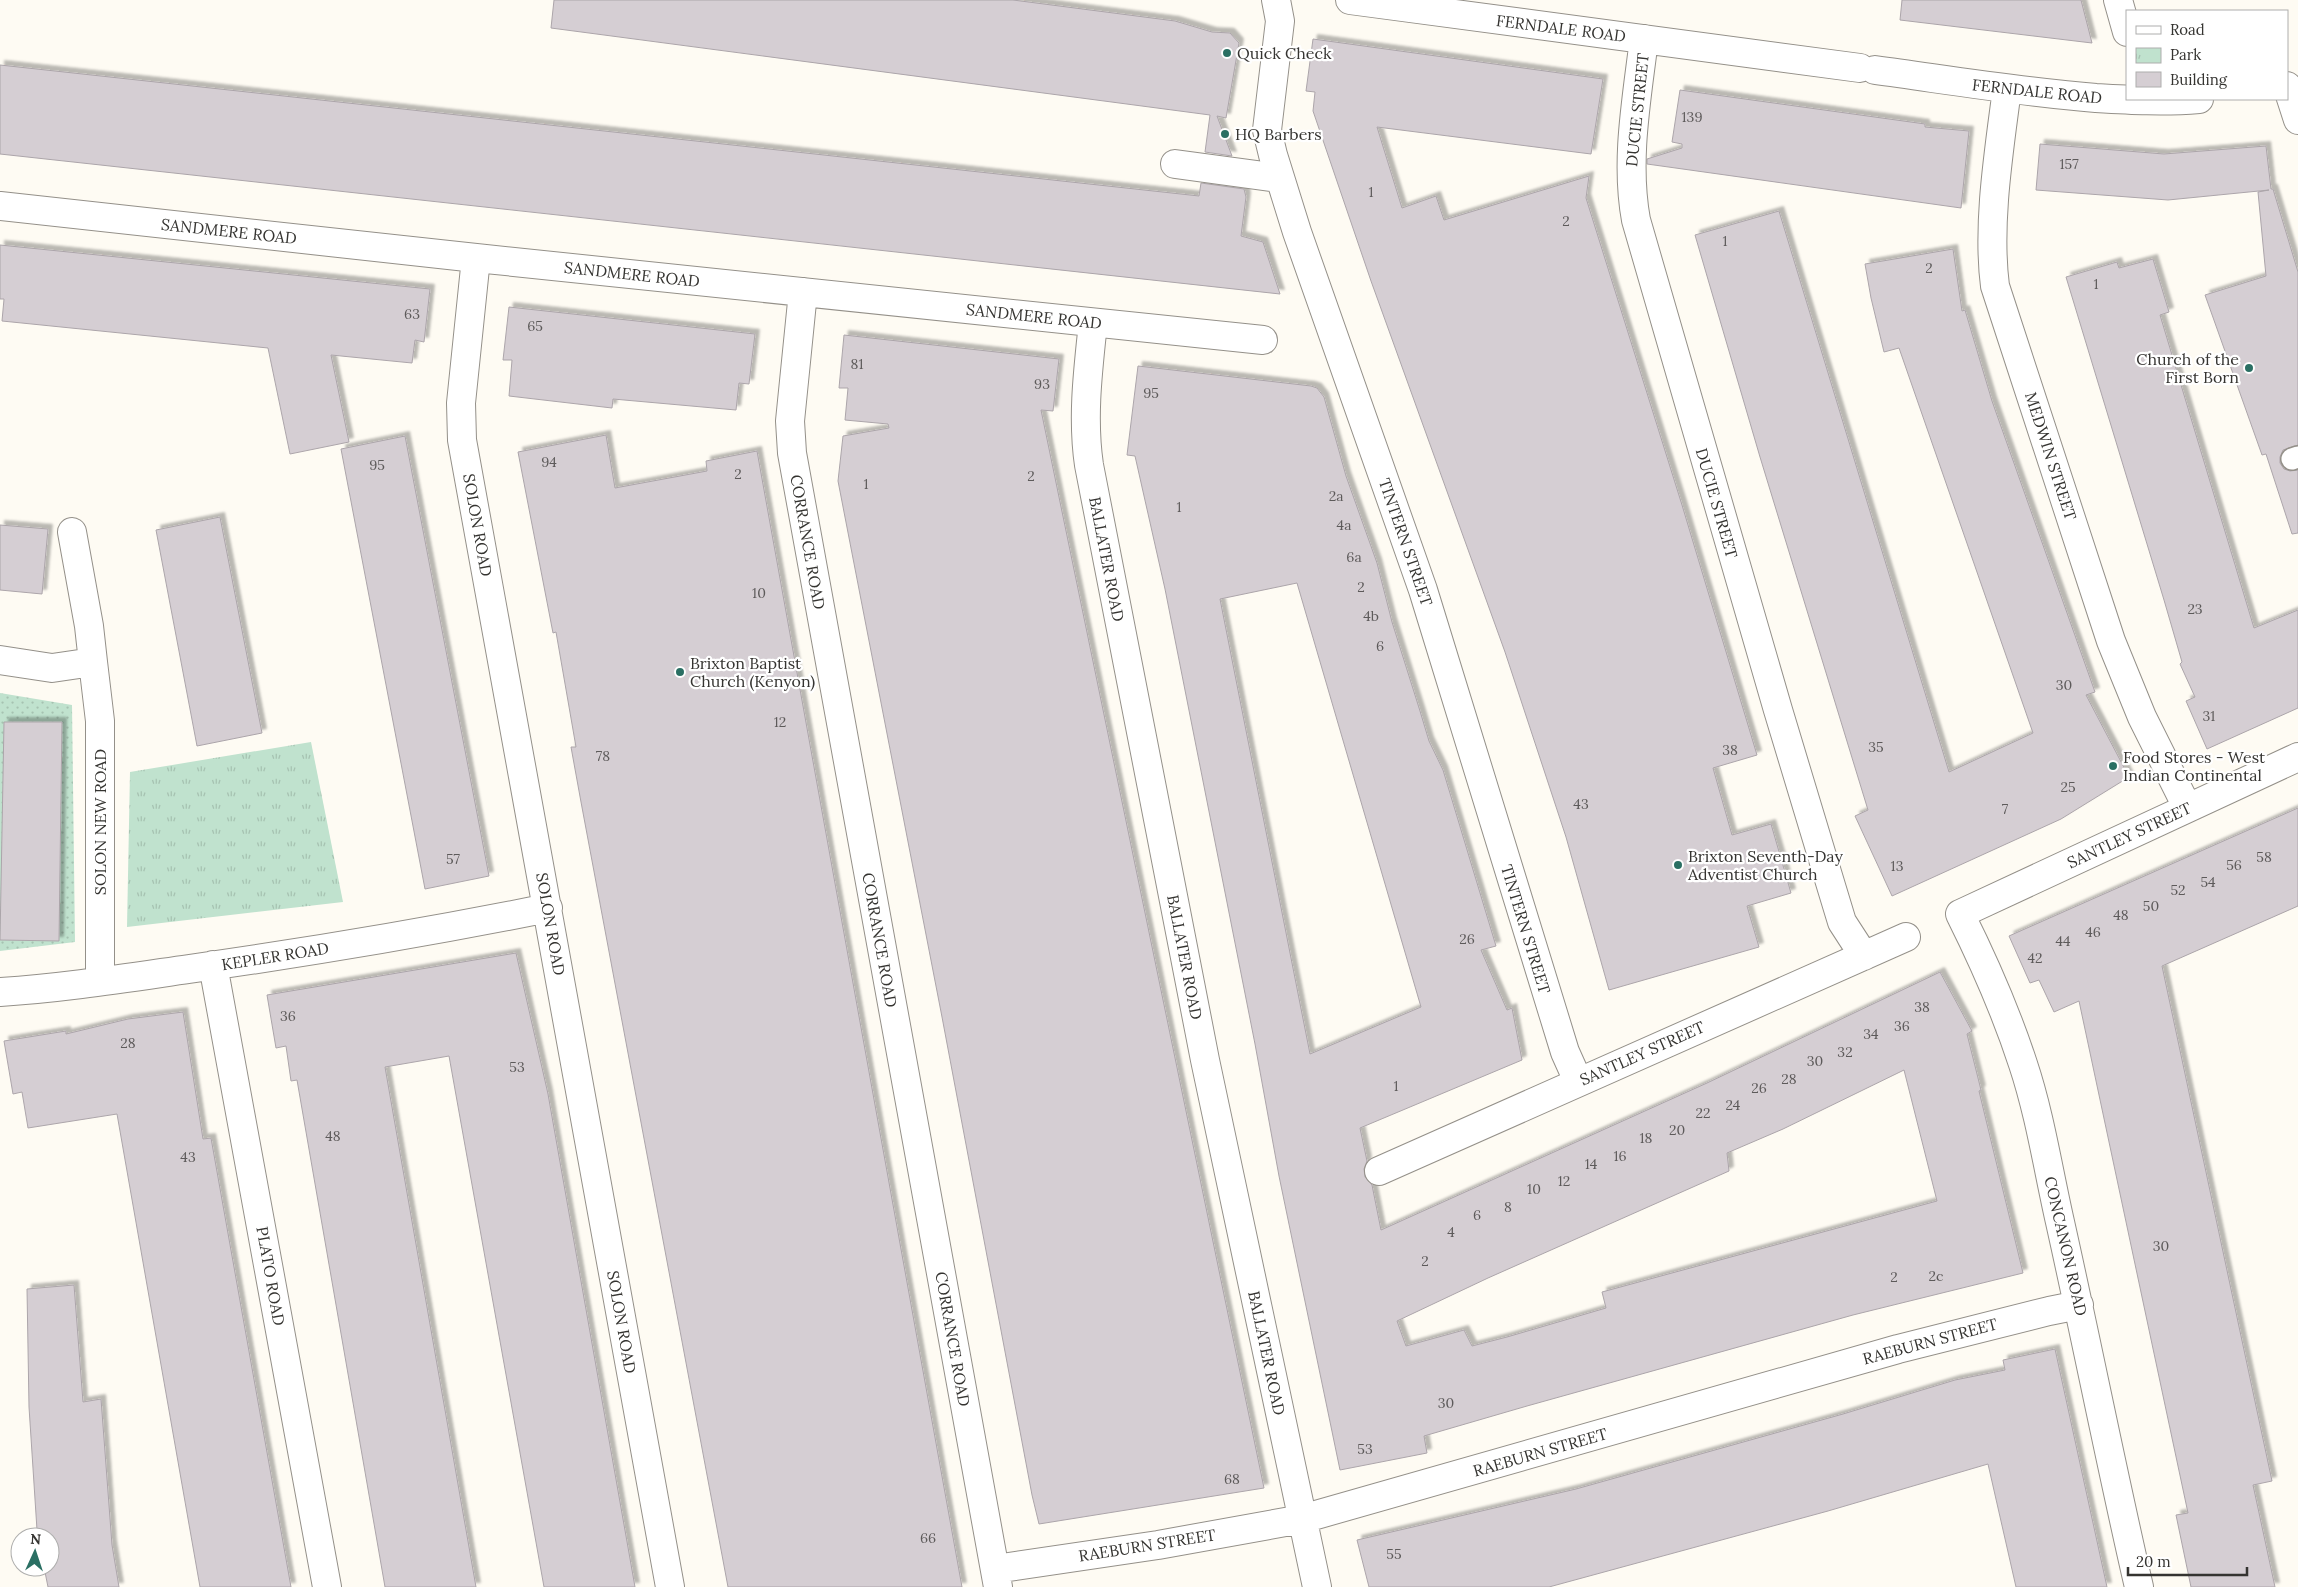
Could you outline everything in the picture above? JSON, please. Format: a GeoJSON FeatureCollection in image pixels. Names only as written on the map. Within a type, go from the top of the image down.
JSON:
{"type":"FeatureCollection","features":[{"type":"Feature","properties":{"kind":"street","name":"TINTERN STREET"},"geometry":{"type":"LineString","coordinates":[[1276,0],[1280,21],[1266,130],[1279,178],[1424,590],[1564,1052],[1578,1081]]}},
{"type":"Feature","properties":{"kind":"street","name":"FERNDALE ROAD"},"geometry":{"type":"LineString","coordinates":[[1350,0],[1644,38],[2007,89],[2126,99]]}},
{"type":"Feature","properties":{"kind":"street"},"geometry":{"type":"LineString","coordinates":[[2118,0],[2126,28]]}},
{"type":"Feature","properties":{"kind":"street","name":"DUCIE STREET"},"geometry":{"type":"LineString","coordinates":[[1644,38],[1630,172],[1631,195],[1636,220],[1775,700],[1842,922],[1864,956]]}},
{"type":"Feature","properties":{"kind":"street","name":"MEDWIN STREET"},"geometry":{"type":"LineString","coordinates":[[2007,89],[1993,222],[1992,256],[1995,286],[2111,641],[2142,717],[2187,808]]}},
{"type":"Feature","properties":{"kind":"street"},"geometry":{"type":"LineString","coordinates":[[2288,89],[2298,120]]}},
{"type":"Feature","properties":{"kind":"street"},"geometry":{"type":"LineString","coordinates":[[1175,164],[1279,178]]}},
{"type":"Feature","properties":{"kind":"street","name":"SANDMERE ROAD"},"geometry":{"type":"LineString","coordinates":[[0,206],[1263,340]]}},
{"type":"Feature","properties":{"kind":"street","name":"SOLON ROAD"},"geometry":{"type":"LineString","coordinates":[[476,258],[461,403],[462,440],[670,1587]]}},
{"type":"Feature","properties":{"kind":"street","name":"CORRANCE ROAD"},"geometry":{"type":"LineString","coordinates":[[803,292],[790,421],[792,453],[997,1578]]}},
{"type":"Feature","properties":{"kind":"street","name":"BALLATER ROAD"},"geometry":{"type":"LineString","coordinates":[[1093,323],[1085,422],[1089,465],[1202,1042],[1317,1587]]}},
{"type":"Feature","properties":{"kind":"street","name":"SOLON NEW ROAD"},"geometry":{"type":"LineString","coordinates":[[72,532],[89,626],[100,721],[100,981]]}},
{"type":"Feature","properties":{"kind":"street"},"geometry":{"type":"LineString","coordinates":[[0,660],[52,668],[93,662]]}},
{"type":"Feature","properties":{"kind":"street","name":"SANTLEY STREET"},"geometry":{"type":"LineString","coordinates":[[1960,914],[2298,756]]}},
{"type":"Feature","properties":{"kind":"street","name":"KEPLER ROAD"},"geometry":{"type":"LineString","coordinates":[[0,992],[100,981],[370,941],[548,908]]}},
{"type":"Feature","properties":{"kind":"street","name":"CONCANON ROAD"},"geometry":{"type":"LineString","coordinates":[[1960,914],[1990,975],[2023,1064],[2038,1117],[2139,1587]]}},
{"type":"Feature","properties":{"kind":"street","name":"SANTLEY STREET"},"geometry":{"type":"LineString","coordinates":[[1379,1171],[1906,937]]}},
{"type":"Feature","properties":{"kind":"street","name":"PLATO ROAD"},"geometry":{"type":"LineString","coordinates":[[213,965],[327,1587]]}},
{"type":"Feature","properties":{"kind":"street","name":"RAEBURN STREET"},"geometry":{"type":"LineString","coordinates":[[997,1578],[1158,1544],[1302,1519],[1898,1349],[2079,1305]]}},
{"type":"Feature","properties":{"kind":"green space"},"geometry":{"type":"Polygon","coordinates":[[[0,693],[72,705],[75,942],[0,951],[0,693]]]}},
{"type":"Feature","properties":{"kind":"green space"},"geometry":{"type":"Polygon","coordinates":[[[311,742],[343,902],[127,927],[130,772],[311,742]]]}},
{"type":"Feature","properties":{"kind":"building"},"geometry":{"type":"Polygon","coordinates":[[[554,0],[1013,0],[1175,21],[1212,32],[1230,33],[1239,43],[1226,118],[1217,116],[1232,156],[1205,152],[1210,115],[551,28],[554,0]]]}},
{"type":"Feature","properties":{"kind":"building"},"geometry":{"type":"Polygon","coordinates":[[[1902,0],[2081,0],[2092,43],[1900,20],[1902,0]]]}},
{"type":"Feature","properties":{"kind":"building"},"geometry":{"type":"Polygon","coordinates":[[[1313,39],[1603,79],[1591,154],[1377,127],[1402,208],[1436,196],[1444,220],[1589,176],[1586,198],[1682,505],[1757,755],[1713,768],[1732,835],[1771,824],[1791,893],[1747,906],[1759,947],[1609,990],[1566,837],[1505,652],[1371,281],[1313,111],[1315,92],[1306,91],[1313,39]]]}},
{"type":"Feature","properties":{"kind":"building"},"geometry":{"type":"Polygon","coordinates":[[[0,65],[1199,196],[1201,183],[1244,189],[1246,197],[1241,236],[1263,242],[1280,294],[0,154],[0,65]]]}},
{"type":"Feature","properties":{"kind":"building"},"geometry":{"type":"Polygon","coordinates":[[[1680,90],[1925,124],[1925,127],[1969,131],[1961,208],[1647,164],[1647,159],[1682,148],[1682,144],[1672,142],[1680,90]]]}},
{"type":"Feature","properties":{"kind":"building"},"geometry":{"type":"Polygon","coordinates":[[[2040,144],[2164,154],[2266,146],[2271,189],[2273,189],[2298,272],[2298,445],[2283,450],[2280,463],[2284,469],[2290,471],[2298,470],[2298,533],[2292,534],[2266,454],[2262,455],[2205,295],[2266,276],[2258,192],[2269,190],[2168,200],[2036,190],[2040,144]]]}},
{"type":"Feature","properties":{"kind":"building"},"geometry":{"type":"Polygon","coordinates":[[[1779,211],[1949,772],[2033,733],[1899,348],[1884,352],[1865,264],[1953,249],[1962,311],[1965,310],[1992,401],[2095,692],[2086,695],[2129,777],[2061,819],[1892,896],[1855,816],[1868,810],[1760,457],[1695,235],[1779,211]]]}},
{"type":"Feature","properties":{"kind":"building"},"geometry":{"type":"Polygon","coordinates":[[[0,245],[430,289],[424,342],[415,340],[412,363],[331,355],[349,442],[290,454],[268,348],[2,321],[4,299],[0,299],[0,245]]]}},
{"type":"Feature","properties":{"kind":"building"},"geometry":{"type":"Polygon","coordinates":[[[2153,259],[2169,312],[2160,315],[2254,628],[2298,610],[2298,708],[2207,749],[2186,701],[2195,697],[2180,664],[2182,662],[2164,600],[2066,277],[2117,262],[2119,268],[2153,259]]]}},
{"type":"Feature","properties":{"kind":"building"},"geometry":{"type":"Polygon","coordinates":[[[509,307],[755,334],[749,384],[739,383],[736,410],[613,399],[612,408],[509,396],[512,360],[503,360],[509,307]]]}},
{"type":"Feature","properties":{"kind":"building"},"geometry":{"type":"Polygon","coordinates":[[[844,335],[1059,359],[1053,411],[1041,410],[1264,1488],[1039,1524],[838,481],[843,436],[889,428],[888,424],[845,420],[848,388],[839,388],[844,335]]]}},
{"type":"Feature","properties":{"kind":"building"},"geometry":{"type":"Polygon","coordinates":[[[1138,366],[1311,386],[1317,388],[1324,397],[1346,476],[1377,563],[1392,622],[1429,741],[1443,770],[1496,946],[1481,950],[1507,1010],[1512,1008],[1522,1060],[1360,1128],[1367,1161],[1364,1169],[1365,1177],[1372,1185],[1381,1230],[1707,1083],[1940,972],[1972,1031],[1967,1034],[1981,1090],[1979,1091],[2023,1273],[1853,1315],[1527,1406],[1424,1436],[1427,1453],[1340,1470],[1279,1176],[1255,1044],[1165,589],[1135,456],[1127,455],[1138,366]],[[1297,583],[1220,599],[1310,1054],[1421,1007],[1297,583]],[[1904,1070],[1783,1129],[1727,1153],[1729,1171],[1488,1278],[1397,1321],[1406,1346],[1464,1330],[1472,1346],[1507,1337],[1606,1308],[1602,1292],[1937,1201],[1904,1070]]]}},
{"type":"Feature","properties":{"kind":"building"},"geometry":{"type":"Polygon","coordinates":[[[606,435],[615,488],[707,471],[706,461],[757,451],[962,1587],[728,1587],[571,747],[576,747],[556,632],[553,633],[518,452],[606,435]]]}},
{"type":"Feature","properties":{"kind":"building"},"geometry":{"type":"Polygon","coordinates":[[[405,436],[489,876],[425,889],[341,449],[405,436]]]}},
{"type":"Feature","properties":{"kind":"building"},"geometry":{"type":"Polygon","coordinates":[[[220,517],[262,733],[197,746],[156,530],[220,517]]]}},
{"type":"Feature","properties":{"kind":"building"},"geometry":{"type":"Polygon","coordinates":[[[0,525],[48,529],[42,594],[0,590],[0,525]]]}},
{"type":"Feature","properties":{"kind":"building"},"geometry":{"type":"Polygon","coordinates":[[[4,722],[62,722],[59,941],[0,940],[4,722]]]}},
{"type":"Feature","properties":{"kind":"building"},"geometry":{"type":"Polygon","coordinates":[[[2298,808],[2298,906],[2162,966],[2272,1481],[2253,1485],[2275,1587],[2191,1587],[2176,1515],[2188,1513],[2079,1001],[2054,1012],[2039,980],[2030,983],[2009,936],[2298,808]]]}},
{"type":"Feature","properties":{"kind":"building"},"geometry":{"type":"Polygon","coordinates":[[[516,953],[548,1094],[635,1587],[544,1587],[449,1056],[385,1067],[476,1587],[385,1587],[297,1080],[291,1081],[286,1046],[276,1048],[267,995],[516,953]]]}},
{"type":"Feature","properties":{"kind":"building"},"geometry":{"type":"Polygon","coordinates":[[[183,1012],[203,1139],[211,1138],[291,1587],[200,1587],[117,1114],[28,1128],[22,1092],[13,1094],[4,1041],[66,1031],[66,1034],[128,1019],[183,1012]]]}},
{"type":"Feature","properties":{"kind":"building"},"geometry":{"type":"Polygon","coordinates":[[[74,1285],[83,1402],[101,1399],[112,1545],[119,1587],[48,1587],[46,1577],[60,1577],[60,1527],[37,1527],[29,1407],[27,1289],[74,1285]]]}},
{"type":"Feature","properties":{"kind":"building"},"geometry":{"type":"Polygon","coordinates":[[[2055,1349],[2107,1587],[2016,1587],[1988,1464],[1828,1511],[1549,1587],[1369,1587],[1357,1540],[1576,1489],[1843,1414],[1955,1380],[2005,1370],[2003,1360],[2055,1349]]]}},
{"type":"Feature","properties":{"kind":"place","name":"Quick Check"},"geometry":{"type":"Point","coordinates":[1227,53]}},
{"type":"Feature","properties":{"kind":"place","name":"HQ Barbers"},"geometry":{"type":"Point","coordinates":[1225,134]}},
{"type":"Feature","properties":{"kind":"place","name":"Church of the First Born"},"geometry":{"type":"Point","coordinates":[2249,368]}},
{"type":"Feature","properties":{"kind":"place","name":"Brixton Baptist Church (Kenyon)"},"geometry":{"type":"Point","coordinates":[680,672]}},
{"type":"Feature","properties":{"kind":"place","name":"Food Stores - West Indian Continental"},"geometry":{"type":"Point","coordinates":[2113,766]}},
{"type":"Feature","properties":{"kind":"place","name":"Brixton Seventh-Day Adventist Church"},"geometry":{"type":"Point","coordinates":[1678,865]}}]}
